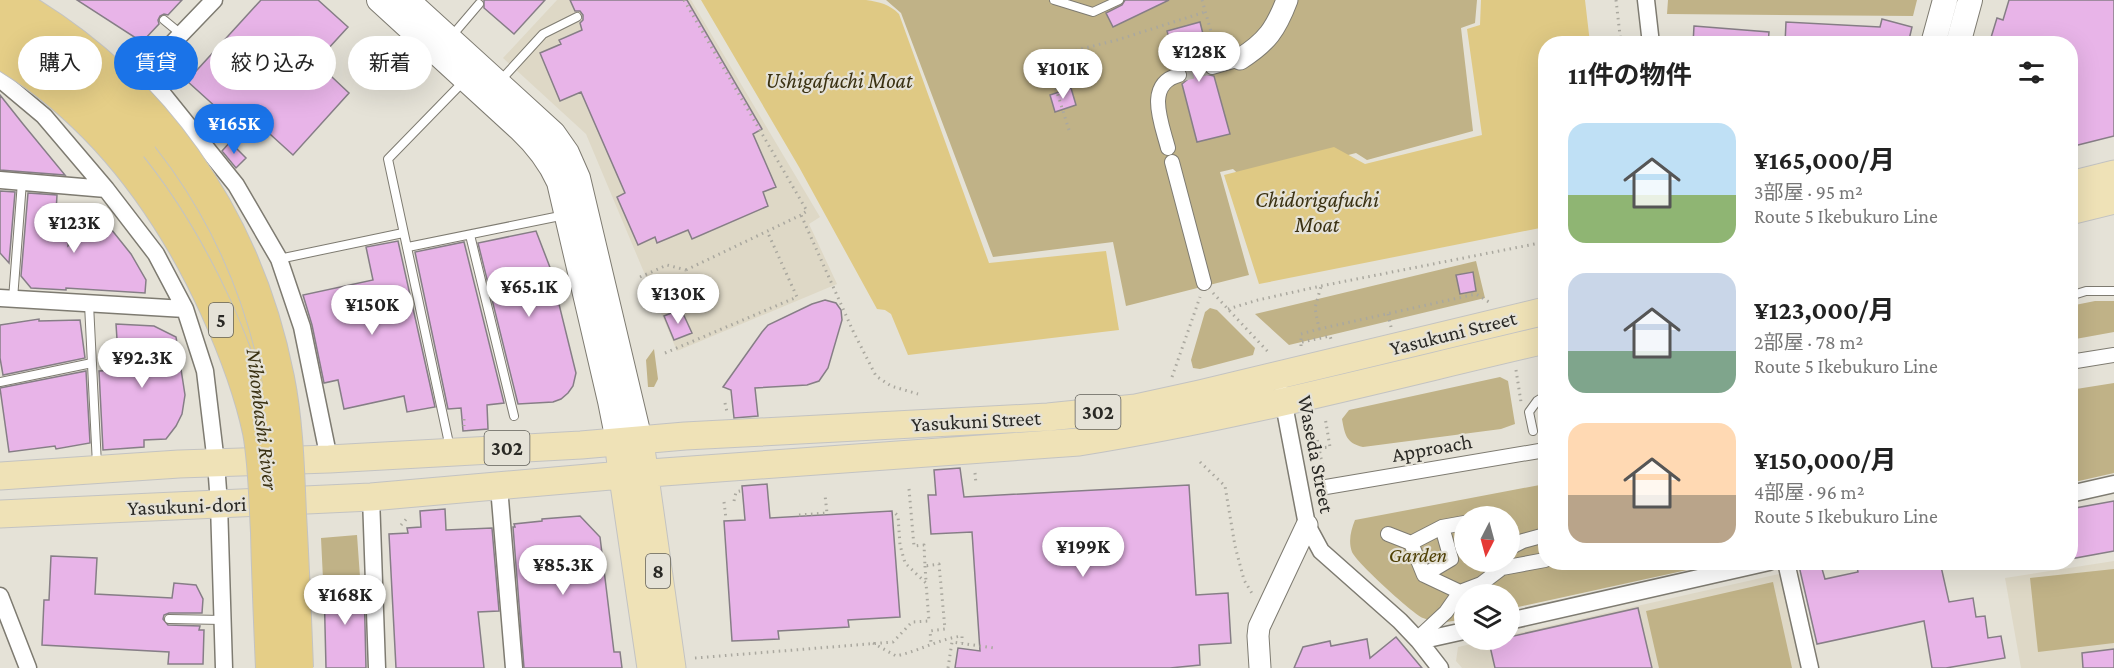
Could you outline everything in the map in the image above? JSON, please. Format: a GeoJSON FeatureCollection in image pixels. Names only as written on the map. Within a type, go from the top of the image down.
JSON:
{"type":"FeatureCollection","features":[{"type":"Feature","properties":{"kind":"highway","name":"5"},"geometry":{"type":"LineString","coordinates":[[7,0],[68,38],[134,95],[188,163],[216,208],[248,273],[271,344],[284,417],[297,668]]}},
{"type":"Feature","properties":{"kind":"highway","name":"5"},"geometry":{"type":"LineString","coordinates":[[0,23],[53,58],[111,108],[140,141],[190,211],[210,250],[238,320],[255,386],[264,482],[272,668]]}},
{"type":"Feature","properties":{"kind":"highway","name":"5"},"geometry":{"type":"LineString","coordinates":[[0,52],[41,78],[94,124],[122,154],[158,203],[190,256],[224,326],[246,387],[261,448]]}},
{"type":"Feature","properties":{"kind":"highway"},"geometry":{"type":"LineString","coordinates":[[284,417],[298,495],[312,668]]}},
{"type":"Feature","properties":{"kind":"highway"},"geometry":{"type":"LineString","coordinates":[[254,668],[264,482]]}},
{"type":"Feature","properties":{"kind":"main road"},"geometry":{"type":"LineString","coordinates":[[379,0],[472,72],[498,83],[553,133],[567,153],[578,178],[576,213]]}},
{"type":"Feature","properties":{"kind":"main road"},"geometry":{"type":"LineString","coordinates":[[406,0],[449,39],[472,72],[538,146],[549,161],[576,213],[629,440]]}},
{"type":"Feature","properties":{"kind":"main road"},"geometry":{"type":"LineString","coordinates":[[1935,36],[1945,0]]}},
{"type":"Feature","properties":{"kind":"main road"},"geometry":{"type":"LineString","coordinates":[[1960,36],[1970,0]]}},
{"type":"Feature","properties":{"kind":"main road"},"geometry":{"type":"LineString","coordinates":[[2078,183],[2114,174]]}},
{"type":"Feature","properties":{"kind":"main road"},"geometry":{"type":"LineString","coordinates":[[2078,209],[2114,200]]}},
{"type":"Feature","properties":{"kind":"main road","name":"Yasukuni Street"},"geometry":{"type":"LineString","coordinates":[[323,459],[1048,417],[1136,408],[1278,376],[1538,312]]}},
{"type":"Feature","properties":{"kind":"main road","name":"Yasukuni Street"},"geometry":{"type":"LineString","coordinates":[[371,497],[633,474],[1079,442],[1284,402],[1538,342]]}},
{"type":"Feature","properties":{"kind":"main road","name":"8"},"geometry":{"type":"LineString","coordinates":[[629,440],[651,668]]}},
{"type":"Feature","properties":{"kind":"main road","name":"Yasukuni-dori"},"geometry":{"type":"LineString","coordinates":[[0,476],[223,462],[323,459]]}},
{"type":"Feature","properties":{"kind":"main road","name":"8"},"geometry":{"type":"LineString","coordinates":[[633,474],[684,663]]}},
{"type":"Feature","properties":{"kind":"main road","name":"Yasukuni-dori"},"geometry":{"type":"LineString","coordinates":[[0,514],[371,497]]}},
{"type":"Feature","properties":{"kind":"street"},"geometry":{"type":"LineString","coordinates":[[181,34],[214,0]]}},
{"type":"Feature","properties":{"kind":"street"},"geometry":{"type":"LineString","coordinates":[[1224,64],[1263,42],[1274,30],[1287,0]]}},
{"type":"Feature","properties":{"kind":"street"},"geometry":{"type":"LineString","coordinates":[[1646,0],[1650,36]]}},
{"type":"Feature","properties":{"kind":"street"},"geometry":{"type":"LineString","coordinates":[[1179,75],[1164,83],[1157,98],[1204,283]]}},
{"type":"Feature","properties":{"kind":"street"},"geometry":{"type":"LineString","coordinates":[[0,79],[72,139],[106,189],[156,254],[185,309],[205,371],[223,462],[227,504],[223,620],[224,668]]}},
{"type":"Feature","properties":{"kind":"street"},"geometry":{"type":"LineString","coordinates":[[72,139],[125,90]]}},
{"type":"Feature","properties":{"kind":"street"},"geometry":{"type":"LineString","coordinates":[[154,90],[236,185],[279,259],[302,327],[323,459]]}},
{"type":"Feature","properties":{"kind":"street"},"geometry":{"type":"LineString","coordinates":[[0,180],[106,189]]}},
{"type":"Feature","properties":{"kind":"street"},"geometry":{"type":"LineString","coordinates":[[7,298],[185,309]]}},
{"type":"Feature","properties":{"kind":"street"},"geometry":{"type":"LineString","coordinates":[[2078,361],[2114,355]]}},
{"type":"Feature","properties":{"kind":"street","name":"Waseda Street"},"geometry":{"type":"LineString","coordinates":[[1278,376],[1307,525],[1320,551],[1400,621],[1440,668]]}},
{"type":"Feature","properties":{"kind":"street","name":"Approach"},"geometry":{"type":"LineString","coordinates":[[1326,487],[1538,451]]}},
{"type":"Feature","properties":{"kind":"street"},"geometry":{"type":"LineString","coordinates":[[2078,492],[2114,484]]}},
{"type":"Feature","properties":{"kind":"street"},"geometry":{"type":"LineString","coordinates":[[499,487],[514,668]]}},
{"type":"Feature","properties":{"kind":"street"},"geometry":{"type":"LineString","coordinates":[[371,497],[377,668]]}},
{"type":"Feature","properties":{"kind":"street"},"geometry":{"type":"LineString","coordinates":[[1410,543],[1454,522]]}},
{"type":"Feature","properties":{"kind":"street"},"geometry":{"type":"LineString","coordinates":[[1260,668],[1259,627],[1307,525]]}},
{"type":"Feature","properties":{"kind":"street"},"geometry":{"type":"LineString","coordinates":[[1424,575],[1451,559],[1442,527]]}},
{"type":"Feature","properties":{"kind":"street"},"geometry":{"type":"LineString","coordinates":[[1388,534],[1410,543],[1424,575],[1454,589]]}},
{"type":"Feature","properties":{"kind":"street"},"geometry":{"type":"LineString","coordinates":[[1520,542],[1538,537]]}},
{"type":"Feature","properties":{"kind":"street"},"geometry":{"type":"LineString","coordinates":[[1520,565],[1538,561]]}},
{"type":"Feature","properties":{"kind":"street"},"geometry":{"type":"LineString","coordinates":[[1520,619],[1734,570]]}},
{"type":"Feature","properties":{"kind":"street"},"geometry":{"type":"LineString","coordinates":[[1788,570],[1810,668]]}},
{"type":"Feature","properties":{"kind":"street"},"geometry":{"type":"LineString","coordinates":[[0,596],[28,668]]}},
{"type":"Feature","properties":{"kind":"street"},"geometry":{"type":"LineString","coordinates":[[1418,640],[1454,601]]}},
{"type":"Feature","properties":{"kind":"street"},"geometry":{"type":"LineString","coordinates":[[1418,640],[1454,633]]}},
{"type":"Feature","properties":{"kind":"lane"},"geometry":{"type":"LineString","coordinates":[[1054,0],[1093,12],[1119,0]]}},
{"type":"Feature","properties":{"kind":"lane"},"geometry":{"type":"LineString","coordinates":[[449,39],[479,4]]}},
{"type":"Feature","properties":{"kind":"lane"},"geometry":{"type":"LineString","coordinates":[[498,83],[543,34],[577,17]]}},
{"type":"Feature","properties":{"kind":"lane"},"geometry":{"type":"LineString","coordinates":[[164,20],[181,34]]}},
{"type":"Feature","properties":{"kind":"lane"},"geometry":{"type":"LineString","coordinates":[[451,451],[388,159],[472,72]]}},
{"type":"Feature","properties":{"kind":"lane"},"geometry":{"type":"LineString","coordinates":[[7,298],[22,182]]}},
{"type":"Feature","properties":{"kind":"lane"},"geometry":{"type":"LineString","coordinates":[[408,247],[576,213]]}},
{"type":"Feature","properties":{"kind":"lane"},"geometry":{"type":"LineString","coordinates":[[279,259],[403,233]]}},
{"type":"Feature","properties":{"kind":"lane"},"geometry":{"type":"LineString","coordinates":[[470,234],[514,416]]}},
{"type":"Feature","properties":{"kind":"lane"},"geometry":{"type":"LineString","coordinates":[[2078,294],[2086,291],[2114,291]]}},
{"type":"Feature","properties":{"kind":"lane"},"geometry":{"type":"LineString","coordinates":[[89,303],[97,470]]}},
{"type":"Feature","properties":{"kind":"lane"},"geometry":{"type":"LineString","coordinates":[[0,382],[92,363]]}},
{"type":"Feature","properties":{"kind":"lane"},"geometry":{"type":"LineString","coordinates":[[1533,431],[1529,412],[1538,400]]}},
{"type":"Feature","properties":{"kind":"lane"},"geometry":{"type":"LineString","coordinates":[[169,619],[223,620]]}},
{"type":"Feature","properties":{"kind":"path"},"geometry":{"type":"LineString","coordinates":[[640,277],[668,265],[686,270],[807,211],[684,0]]}},
{"type":"Feature","properties":{"kind":"path"},"geometry":{"type":"LineString","coordinates":[[1202,0],[1224,64]]}},
{"type":"Feature","properties":{"kind":"path"},"geometry":{"type":"LineString","coordinates":[[1616,0],[1620,36]]}},
{"type":"Feature","properties":{"kind":"path"},"geometry":{"type":"LineString","coordinates":[[1069,130],[1048,64],[1053,56],[1117,40],[1205,12]]}},
{"type":"Feature","properties":{"kind":"path"},"geometry":{"type":"LineString","coordinates":[[801,215],[853,331],[876,376],[891,386],[918,394]]}},
{"type":"Feature","properties":{"kind":"path"},"geometry":{"type":"LineString","coordinates":[[665,353],[797,297],[767,231]]}},
{"type":"Feature","properties":{"kind":"path"},"geometry":{"type":"LineString","coordinates":[[1228,309],[1321,286],[1538,243]]}},
{"type":"Feature","properties":{"kind":"path"},"geometry":{"type":"LineString","coordinates":[[652,307],[689,291],[686,270]]}},
{"type":"Feature","properties":{"kind":"path"},"geometry":{"type":"LineString","coordinates":[[1172,377],[1204,283],[1265,348]]}},
{"type":"Feature","properties":{"kind":"path"},"geometry":{"type":"LineString","coordinates":[[1319,329],[1315,308],[1321,286]]}},
{"type":"Feature","properties":{"kind":"path"},"geometry":{"type":"LineString","coordinates":[[1299,352],[1302,342],[1301,334],[1319,329],[1476,294],[1491,303]]}},
{"type":"Feature","properties":{"kind":"path"},"geometry":{"type":"LineString","coordinates":[[1388,314],[1392,328]]}},
{"type":"Feature","properties":{"kind":"path"},"geometry":{"type":"LineString","coordinates":[[1302,342],[1330,336],[1332,340]]}},
{"type":"Feature","properties":{"kind":"path"},"geometry":{"type":"LineString","coordinates":[[1515,362],[1522,409]]}},
{"type":"Feature","properties":{"kind":"path"},"geometry":{"type":"LineString","coordinates":[[1319,448],[1330,447],[1325,417]]}},
{"type":"Feature","properties":{"kind":"path"},"geometry":{"type":"LineString","coordinates":[[464,419],[464,426]]}},
{"type":"Feature","properties":{"kind":"path"},"geometry":{"type":"LineString","coordinates":[[1313,438],[1317,438],[1326,487]]}},
{"type":"Feature","properties":{"kind":"path"},"geometry":{"type":"LineString","coordinates":[[1200,462],[1225,486],[1235,546],[1244,580],[1257,601]]}},
{"type":"Feature","properties":{"kind":"path"},"geometry":{"type":"LineString","coordinates":[[684,663],[893,642],[912,622],[929,621],[924,545],[914,546],[909,489]]}},
{"type":"Feature","properties":{"kind":"path"},"geometry":{"type":"LineString","coordinates":[[734,501],[736,492],[745,490]]}},
{"type":"Feature","properties":{"kind":"path"},"geometry":{"type":"LineString","coordinates":[[799,515],[827,513],[825,495]]}},
{"type":"Feature","properties":{"kind":"path"},"geometry":{"type":"LineString","coordinates":[[724,502],[726,519]]}},
{"type":"Feature","properties":{"kind":"path"},"geometry":{"type":"LineString","coordinates":[[895,513],[898,516],[900,546],[906,564],[926,583]]}},
{"type":"Feature","properties":{"kind":"path"},"geometry":{"type":"LineString","coordinates":[[911,517],[917,515]]}},
{"type":"Feature","properties":{"kind":"path"},"geometry":{"type":"LineString","coordinates":[[925,566],[939,564],[945,629],[930,631],[931,643]]}},
{"type":"Feature","properties":{"kind":"path"},"geometry":{"type":"LineString","coordinates":[[873,643],[897,656],[914,652],[931,643],[962,636],[962,643]]}},
{"type":"Feature","properties":{"kind":"path"},"geometry":{"type":"LineString","coordinates":[[948,668],[952,642],[994,648]]}},
{"type":"Feature","properties":{"kind":"shaded area"},"geometry":{"type":"Polygon","coordinates":[[[557,0],[691,0],[820,217],[809,224],[837,284],[677,351],[586,134],[503,58],[557,0]]]}},
{"type":"Feature","properties":{"kind":"shaded area"},"geometry":{"type":"Polygon","coordinates":[[[2114,561],[2114,668],[2021,668],[2005,578],[2056,570],[2078,570],[2078,567],[2114,561]]]}},
{"type":"Feature","properties":{"kind":"shaded area"},"geometry":{"type":"Polygon","coordinates":[[[1783,573],[1803,668],[1462,668],[1456,661],[1458,650],[1520,650],[1520,633],[1783,573]]]}},
{"type":"Feature","properties":{"kind":"green space"},"geometry":{"type":"Polygon","coordinates":[[[886,0],[1477,0],[1475,23],[1461,28],[1473,131],[1367,160],[1356,153],[1246,181],[1233,169],[1220,172],[1249,275],[1126,306],[1113,242],[993,257],[901,13],[886,0]]]}},
{"type":"Feature","properties":{"kind":"green space"},"geometry":{"type":"Polygon","coordinates":[[[1668,0],[1917,0],[1913,16],[1667,14],[1668,0]]]}},
{"type":"Feature","properties":{"kind":"green space"},"geometry":{"type":"Polygon","coordinates":[[[1476,261],[1485,298],[1289,345],[1255,314],[1476,261]]]}},
{"type":"Feature","properties":{"kind":"green space"},"geometry":{"type":"Polygon","coordinates":[[[2114,301],[2114,332],[2078,339],[2078,304],[2114,301]]]}},
{"type":"Feature","properties":{"kind":"green space"},"geometry":{"type":"Polygon","coordinates":[[[1210,308],[1217,310],[1255,348],[1253,355],[1200,369],[1193,368],[1191,360],[1205,312],[1210,308]]]}},
{"type":"Feature","properties":{"kind":"green space"},"geometry":{"type":"Polygon","coordinates":[[[654,349],[658,379],[654,387],[648,387],[646,360],[654,349]]]}},
{"type":"Feature","properties":{"kind":"green space"},"geometry":{"type":"Polygon","coordinates":[[[1500,377],[1508,381],[1515,424],[1501,429],[1363,447],[1350,441],[1345,434],[1342,419],[1349,410],[1500,377]]]}},
{"type":"Feature","properties":{"kind":"green space"},"geometry":{"type":"Polygon","coordinates":[[[2114,383],[2114,473],[2078,481],[2078,389],[2114,383]]]}},
{"type":"Feature","properties":{"kind":"green space","name":"Garden"},"geometry":{"type":"Polygon","coordinates":[[[1538,485],[1538,570],[1687,570],[1520,607],[1520,584],[1454,584],[1454,621],[1438,622],[1423,618],[1385,587],[1356,558],[1350,544],[1355,520],[1538,485]]]}},
{"type":"Feature","properties":{"kind":"green space"},"geometry":{"type":"Polygon","coordinates":[[[357,535],[360,577],[323,579],[321,538],[357,535]]]}},
{"type":"Feature","properties":{"kind":"green space"},"geometry":{"type":"Polygon","coordinates":[[[2114,569],[2114,643],[2038,652],[2030,578],[2114,569]]]}},
{"type":"Feature","properties":{"kind":"green space"},"geometry":{"type":"Polygon","coordinates":[[[1773,582],[1792,668],[1659,668],[1646,611],[1773,582]]]}},
{"type":"Feature","properties":{"kind":"water","name":"Ushigafuchi Moat"},"geometry":{"type":"Polygon","coordinates":[[[701,0],[866,0],[892,8],[899,14],[989,263],[1106,251],[1119,330],[908,355],[891,314],[877,309],[799,167],[701,0]]]}},
{"type":"Feature","properties":{"kind":"water","name":"Chidorigafuchi Moat"},"geometry":{"type":"Polygon","coordinates":[[[1481,0],[1585,0],[1589,36],[1538,36],[1538,228],[1259,284],[1224,175],[1334,147],[1365,164],[1482,135],[1467,29],[1480,25],[1481,0]]]}},
{"type":"Feature","properties":{"kind":"building"},"geometry":{"type":"Polygon","coordinates":[[[77,0],[182,0],[168,15],[160,16],[159,24],[148,36],[133,36],[77,0]]]}},
{"type":"Feature","properties":{"kind":"building"},"geometry":{"type":"Polygon","coordinates":[[[261,0],[318,0],[348,27],[336,40],[336,36],[228,36],[261,0]]]}},
{"type":"Feature","properties":{"kind":"building"},"geometry":{"type":"Polygon","coordinates":[[[484,0],[545,0],[514,34],[484,8],[484,0]]]}},
{"type":"Feature","properties":{"kind":"building"},"geometry":{"type":"Polygon","coordinates":[[[570,0],[687,0],[762,129],[753,134],[776,187],[763,192],[768,206],[692,239],[688,230],[657,243],[655,237],[638,245],[617,197],[625,193],[581,92],[560,101],[540,53],[561,44],[559,40],[582,30],[580,23],[583,15],[580,11],[575,11],[570,0]]]}},
{"type":"Feature","properties":{"kind":"building"},"geometry":{"type":"Polygon","coordinates":[[[1125,0],[1169,0],[1113,27],[1106,13],[1122,5],[1125,0]]]}},
{"type":"Feature","properties":{"kind":"building"},"geometry":{"type":"Polygon","coordinates":[[[2009,0],[2114,0],[2114,136],[2078,145],[2078,36],[1991,36],[1997,18],[2003,20],[2009,0]]]}},
{"type":"Feature","properties":{"kind":"building"},"geometry":{"type":"Polygon","coordinates":[[[1882,19],[1912,27],[1910,36],[1785,36],[1786,22],[1880,27],[1882,19]]]}},
{"type":"Feature","properties":{"kind":"building"},"geometry":{"type":"Polygon","coordinates":[[[1200,22],[1209,58],[1205,61],[1203,69],[1206,74],[1214,76],[1230,134],[1197,142],[1182,84],[1187,80],[1187,72],[1184,67],[1177,66],[1167,31],[1200,22]]]}},
{"type":"Feature","properties":{"kind":"building"},"geometry":{"type":"Polygon","coordinates":[[[1694,26],[1769,32],[1769,36],[1693,36],[1694,26]]]}},
{"type":"Feature","properties":{"kind":"building"},"geometry":{"type":"Polygon","coordinates":[[[210,56],[210,90],[336,90],[336,81],[349,93],[293,155],[260,125],[249,137],[197,90],[198,69],[210,56]]]}},
{"type":"Feature","properties":{"kind":"building"},"geometry":{"type":"Polygon","coordinates":[[[1071,88],[1076,105],[1055,112],[1050,95],[1071,88]]]}},
{"type":"Feature","properties":{"kind":"building"},"geometry":{"type":"Polygon","coordinates":[[[0,95],[23,124],[65,175],[0,170],[0,95]]]}},
{"type":"Feature","properties":{"kind":"building"},"geometry":{"type":"Polygon","coordinates":[[[230,142],[246,158],[236,168],[222,151],[230,142]]]}},
{"type":"Feature","properties":{"kind":"building"},"geometry":{"type":"Polygon","coordinates":[[[0,191],[15,192],[9,263],[0,253],[0,191]]]}},
{"type":"Feature","properties":{"kind":"building"},"geometry":{"type":"Polygon","coordinates":[[[28,193],[57,195],[56,212],[70,213],[68,246],[103,219],[131,254],[146,280],[145,293],[31,288],[21,276],[28,193]]]}},
{"type":"Feature","properties":{"kind":"building"},"geometry":{"type":"Polygon","coordinates":[[[536,231],[556,283],[554,284],[576,373],[573,386],[561,399],[553,402],[518,404],[478,243],[536,231]]]}},
{"type":"Feature","properties":{"kind":"building"},"geometry":{"type":"Polygon","coordinates":[[[398,241],[435,407],[407,412],[404,396],[344,409],[338,380],[324,383],[303,295],[373,280],[366,247],[398,241]]]}},
{"type":"Feature","properties":{"kind":"building"},"geometry":{"type":"Polygon","coordinates":[[[464,242],[504,403],[487,405],[488,429],[463,431],[461,408],[448,409],[415,252],[464,242]]]}},
{"type":"Feature","properties":{"kind":"building"},"geometry":{"type":"Polygon","coordinates":[[[1473,272],[1476,291],[1460,294],[1456,275],[1473,272]]]}},
{"type":"Feature","properties":{"kind":"building"},"geometry":{"type":"Polygon","coordinates":[[[825,300],[836,303],[841,310],[842,320],[828,368],[819,381],[807,385],[755,388],[758,416],[734,418],[731,390],[723,387],[762,332],[768,325],[825,300]]]}},
{"type":"Feature","properties":{"kind":"building"},"geometry":{"type":"Polygon","coordinates":[[[681,309],[692,333],[674,340],[664,316],[681,309]]]}},
{"type":"Feature","properties":{"kind":"building"},"geometry":{"type":"Polygon","coordinates":[[[39,319],[39,321],[80,320],[85,358],[3,375],[0,358],[0,325],[39,319]]]}},
{"type":"Feature","properties":{"kind":"building"},"geometry":{"type":"Polygon","coordinates":[[[116,324],[154,326],[176,337],[185,395],[182,414],[166,439],[144,440],[144,447],[103,450],[99,371],[119,370],[116,324]]]}},
{"type":"Feature","properties":{"kind":"building"},"geometry":{"type":"Polygon","coordinates":[[[86,371],[90,443],[56,449],[55,446],[9,452],[0,388],[86,371]]]}},
{"type":"Feature","properties":{"kind":"building"},"geometry":{"type":"Polygon","coordinates":[[[960,468],[964,497],[1189,485],[1196,595],[1228,593],[1231,643],[1199,645],[1200,665],[1170,668],[955,668],[958,648],[980,651],[972,532],[931,534],[928,495],[936,495],[934,470],[960,468]]]}},
{"type":"Feature","properties":{"kind":"building"},"geometry":{"type":"Polygon","coordinates":[[[767,484],[770,518],[892,511],[900,617],[848,620],[849,627],[778,631],[779,639],[732,641],[724,521],[745,520],[742,486],[767,484]]]}},
{"type":"Feature","properties":{"kind":"building"},"geometry":{"type":"Polygon","coordinates":[[[2114,501],[2114,551],[2078,558],[2078,508],[2114,501]]]}},
{"type":"Feature","properties":{"kind":"building"},"geometry":{"type":"Polygon","coordinates":[[[445,509],[446,530],[492,528],[499,611],[478,612],[484,668],[396,668],[389,534],[408,533],[407,528],[421,527],[420,511],[445,509]]]}},
{"type":"Feature","properties":{"kind":"building"},"geometry":{"type":"Polygon","coordinates":[[[580,516],[600,537],[614,652],[620,652],[622,668],[524,668],[514,524],[580,516]]]}},
{"type":"Feature","properties":{"kind":"building"},"geometry":{"type":"Polygon","coordinates":[[[51,556],[97,558],[95,594],[172,598],[174,583],[196,585],[203,599],[202,613],[169,613],[164,615],[163,619],[168,625],[200,626],[199,630],[204,630],[203,664],[168,664],[169,652],[42,645],[44,600],[49,600],[51,556]]]}},
{"type":"Feature","properties":{"kind":"building"},"geometry":{"type":"Polygon","coordinates":[[[1800,570],[1822,570],[1825,579],[1858,572],[1858,570],[1942,570],[1949,602],[1973,598],[1976,617],[1985,616],[1988,638],[2001,636],[2005,658],[1946,668],[1932,668],[1924,621],[1817,644],[1800,570]]]}},
{"type":"Feature","properties":{"kind":"building"},"geometry":{"type":"Polygon","coordinates":[[[364,583],[366,668],[326,668],[324,584],[364,583]]]}},
{"type":"Feature","properties":{"kind":"building"},"geometry":{"type":"Polygon","coordinates":[[[1638,608],[1652,668],[1495,668],[1491,650],[1520,650],[1520,635],[1638,608]]]}},
{"type":"Feature","properties":{"kind":"building"},"geometry":{"type":"Polygon","coordinates":[[[1396,637],[1422,668],[1294,668],[1303,647],[1330,641],[1331,646],[1367,639],[1370,658],[1396,637]]]}},
{"type":"Feature","properties":{"kind":"building"},"geometry":{"type":"Polygon","coordinates":[[[2114,649],[2114,668],[2083,668],[2082,653],[2114,649]]]}},
{"type":"Feature","properties":{"kind":"tunnel"},"geometry":{"type":"LineString","coordinates":[[1179,75],[1212,67]]}},
{"type":"Feature","properties":{"kind":"water label","name":"Nihonbashi River"},"geometry":{"type":"Point","coordinates":[263,419]}}]}
